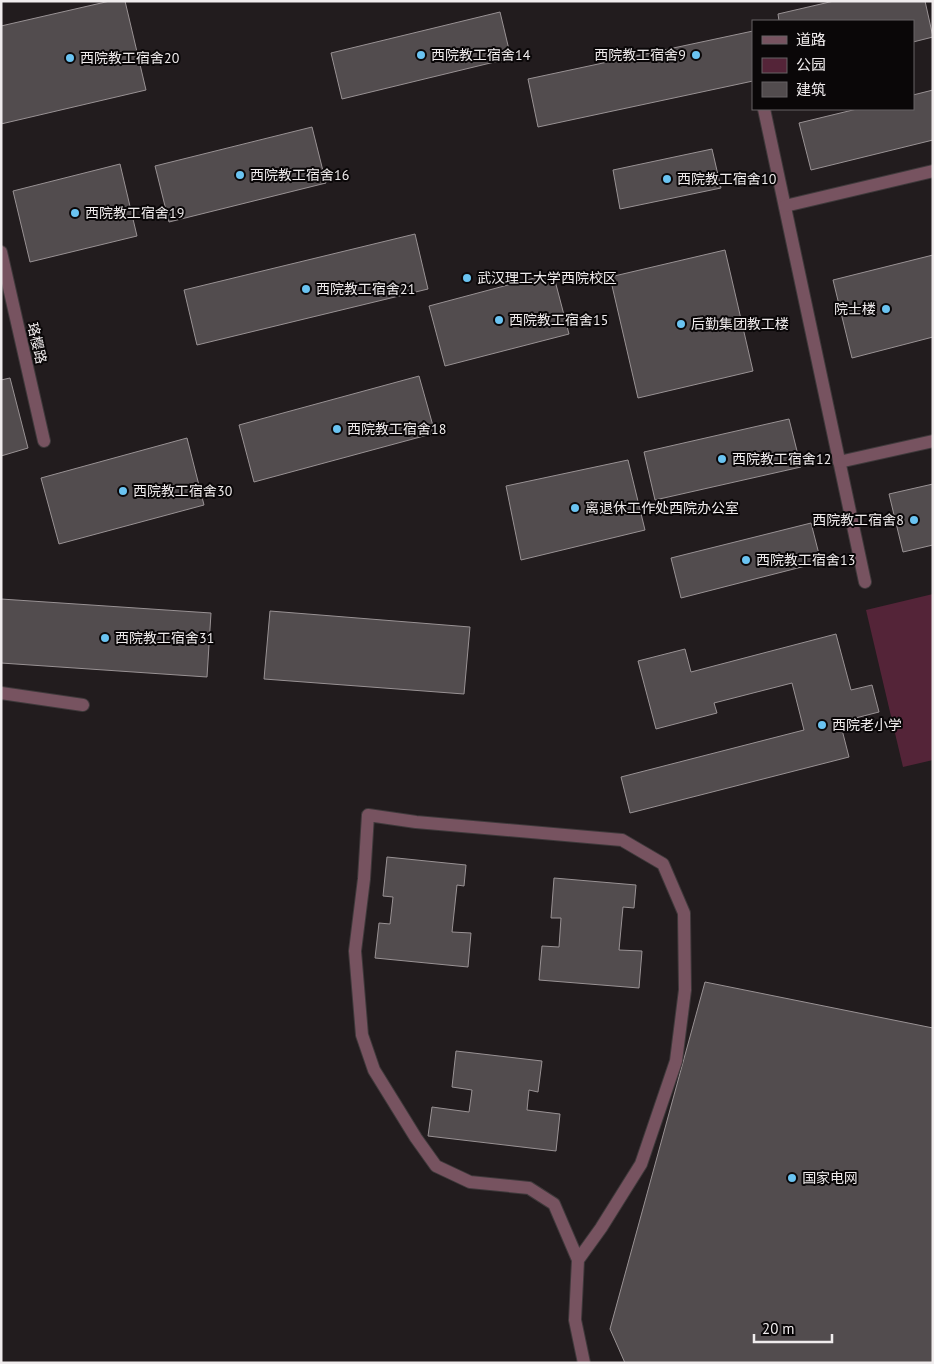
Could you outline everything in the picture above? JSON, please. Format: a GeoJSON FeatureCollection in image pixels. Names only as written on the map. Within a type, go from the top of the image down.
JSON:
{"type":"FeatureCollection","features":[{"type":"Feature","properties":{"kind":"street"},"geometry":{"type":"LineString","coordinates":[[764,110],[865,582]]}},
{"type":"Feature","properties":{"kind":"street"},"geometry":{"type":"LineString","coordinates":[[785,206],[933,171]]}},
{"type":"Feature","properties":{"kind":"street","name":"珞樱路"},"geometry":{"type":"LineString","coordinates":[[1,252],[44,441]]}},
{"type":"Feature","properties":{"kind":"street"},"geometry":{"type":"LineString","coordinates":[[839,462],[933,441]]}},
{"type":"Feature","properties":{"kind":"street"},"geometry":{"type":"LineString","coordinates":[[1,693],[83,705]]}},
{"type":"Feature","properties":{"kind":"street"},"geometry":{"type":"LineString","coordinates":[[578,1260],[601,1228],[641,1164],[676,1061],[685,990],[684,913],[663,864],[622,840],[416,822],[368,815],[364,879],[355,951],[362,1035],[374,1070],[416,1138],[436,1166],[470,1182],[529,1188],[554,1204],[578,1260],[575,1320],[584,1363]]}},
{"type":"Feature","properties":{"kind":"green space"},"geometry":{"type":"Polygon","coordinates":[[[933,594],[933,760],[903,767],[866,610],[933,594]]]}},
{"type":"Feature","properties":{"kind":"building","name":"西院教工宿舍20"},"geometry":{"type":"Polygon","coordinates":[[[110,1],[125,1],[146,90],[1,124],[1,26],[110,1]]]}},
{"type":"Feature","properties":{"kind":"building"},"geometry":{"type":"Polygon","coordinates":[[[834,1],[925,1],[933,37],[914,42],[914,20],[779,20],[778,14],[834,1]]]}},
{"type":"Feature","properties":{"kind":"building","name":"西院教工宿舍14"},"geometry":{"type":"Polygon","coordinates":[[[500,12],[511,58],[342,99],[331,53],[500,12]]]}},
{"type":"Feature","properties":{"kind":"building","name":"西院教工宿舍9"},"geometry":{"type":"Polygon","coordinates":[[[752,31],[752,81],[538,127],[528,79],[752,31]]]}},
{"type":"Feature","properties":{"kind":"building"},"geometry":{"type":"Polygon","coordinates":[[[933,90],[933,140],[811,170],[799,123],[853,110],[914,110],[914,95],[933,90]]]}},
{"type":"Feature","properties":{"kind":"building","name":"西院教工宿舍16"},"geometry":{"type":"Polygon","coordinates":[[[312,127],[326,183],[169,222],[155,166],[312,127]]]}},
{"type":"Feature","properties":{"kind":"building","name":"西院教工宿舍10"},"geometry":{"type":"Polygon","coordinates":[[[712,149],[721,188],[620,209],[613,170],[712,149]]]}},
{"type":"Feature","properties":{"kind":"building","name":"西院教工宿舍19"},"geometry":{"type":"Polygon","coordinates":[[[120,164],[137,236],[30,262],[13,191],[120,164]]]}},
{"type":"Feature","properties":{"kind":"building","name":"西院教工宿舍21"},"geometry":{"type":"Polygon","coordinates":[[[415,234],[428,289],[197,345],[184,290],[415,234]]]}},
{"type":"Feature","properties":{"kind":"building","name":"后勤集团教工楼"},"geometry":{"type":"Polygon","coordinates":[[[725,250],[753,371],[638,398],[610,277],[725,250]]]}},
{"type":"Feature","properties":{"kind":"building","name":"院士楼"},"geometry":{"type":"Polygon","coordinates":[[[933,255],[933,337],[852,358],[833,280],[933,255]]]}},
{"type":"Feature","properties":{"kind":"building","name":"西院教工宿舍15"},"geometry":{"type":"Polygon","coordinates":[[[553,273],[569,334],[445,366],[429,306],[553,273]]]}},
{"type":"Feature","properties":{"kind":"building","name":"西院教工宿舍18"},"geometry":{"type":"Polygon","coordinates":[[[419,376],[435,433],[254,482],[239,425],[419,376]]]}},
{"type":"Feature","properties":{"kind":"building"},"geometry":{"type":"Polygon","coordinates":[[[10,378],[28,448],[1,456],[1,380],[10,378]]]}},
{"type":"Feature","properties":{"kind":"building","name":"西院教工宿舍12"},"geometry":{"type":"Polygon","coordinates":[[[789,419],[801,467],[655,500],[644,452],[789,419]]]}},
{"type":"Feature","properties":{"kind":"building","name":"西院教工宿舍30"},"geometry":{"type":"Polygon","coordinates":[[[187,438],[204,505],[59,544],[41,478],[187,438]]]}},
{"type":"Feature","properties":{"kind":"building","name":"离退休工作处西院办公室"},"geometry":{"type":"Polygon","coordinates":[[[628,460],[645,530],[521,560],[506,486],[628,460]]]}},
{"type":"Feature","properties":{"kind":"building","name":"西院教工宿舍8"},"geometry":{"type":"Polygon","coordinates":[[[933,484],[933,545],[903,552],[889,494],[933,484]]]}},
{"type":"Feature","properties":{"kind":"building","name":"西院教工宿舍13"},"geometry":{"type":"Polygon","coordinates":[[[811,523],[821,562],[681,598],[671,558],[811,523]]]}},
{"type":"Feature","properties":{"kind":"building","name":"西院教工宿舍31"},"geometry":{"type":"Polygon","coordinates":[[[1,599],[211,613],[207,677],[1,663],[1,599]]]}},
{"type":"Feature","properties":{"kind":"building"},"geometry":{"type":"Polygon","coordinates":[[[270,611],[470,627],[464,694],[264,679],[270,611]]]}},
{"type":"Feature","properties":{"kind":"building","name":"西院老小学"},"geometry":{"type":"Polygon","coordinates":[[[836,634],[851,690],[872,685],[879,712],[840,722],[849,757],[630,813],[621,777],[804,730],[792,683],[714,703],[717,713],[656,729],[638,661],[685,649],[691,672],[836,634]]]}},
{"type":"Feature","properties":{"kind":"building"},"geometry":{"type":"Polygon","coordinates":[[[387,857],[466,865],[464,886],[457,885],[452,932],[471,933],[468,967],[375,958],[379,923],[390,924],[393,897],[383,896],[387,857]]]}},
{"type":"Feature","properties":{"kind":"building"},"geometry":{"type":"Polygon","coordinates":[[[554,878],[636,885],[634,908],[623,907],[619,950],[642,951],[639,988],[539,980],[542,946],[559,947],[561,918],[551,918],[554,878]]]}},
{"type":"Feature","properties":{"kind":"building","name":"国家电网"},"geometry":{"type":"Polygon","coordinates":[[[705,982],[933,1028],[933,1363],[625,1363],[610,1329],[705,982]]]}},
{"type":"Feature","properties":{"kind":"building"},"geometry":{"type":"Polygon","coordinates":[[[456,1051],[542,1061],[538,1092],[529,1090],[527,1110],[560,1114],[556,1151],[428,1136],[432,1107],[469,1112],[472,1090],[452,1087],[456,1051]]]}},
{"type":"Feature","properties":{"kind":"place","name":"西院教工宿舍14"},"geometry":{"type":"Point","coordinates":[421,55]}},
{"type":"Feature","properties":{"kind":"place","name":"西院教工宿舍9"},"geometry":{"type":"Point","coordinates":[696,55]}},
{"type":"Feature","properties":{"kind":"place","name":"西院教工宿舍20"},"geometry":{"type":"Point","coordinates":[70,58]}},
{"type":"Feature","properties":{"kind":"place","name":"西院教工宿舍16"},"geometry":{"type":"Point","coordinates":[240,175]}},
{"type":"Feature","properties":{"kind":"place","name":"西院教工宿舍10"},"geometry":{"type":"Point","coordinates":[667,179]}},
{"type":"Feature","properties":{"kind":"place","name":"西院教工宿舍19"},"geometry":{"type":"Point","coordinates":[75,213]}},
{"type":"Feature","properties":{"kind":"place","name":"武汉理工大学西院校区"},"geometry":{"type":"Point","coordinates":[467,278]}},
{"type":"Feature","properties":{"kind":"place","name":"西院教工宿舍21"},"geometry":{"type":"Point","coordinates":[306,289]}},
{"type":"Feature","properties":{"kind":"place","name":"院士楼"},"geometry":{"type":"Point","coordinates":[886,309]}},
{"type":"Feature","properties":{"kind":"place","name":"西院教工宿舍15"},"geometry":{"type":"Point","coordinates":[499,320]}},
{"type":"Feature","properties":{"kind":"place","name":"后勤集团教工楼"},"geometry":{"type":"Point","coordinates":[681,324]}},
{"type":"Feature","properties":{"kind":"place","name":"西院教工宿舍18"},"geometry":{"type":"Point","coordinates":[337,429]}},
{"type":"Feature","properties":{"kind":"place","name":"西院教工宿舍12"},"geometry":{"type":"Point","coordinates":[722,459]}},
{"type":"Feature","properties":{"kind":"place","name":"西院教工宿舍30"},"geometry":{"type":"Point","coordinates":[123,491]}},
{"type":"Feature","properties":{"kind":"place","name":"离退休工作处西院办公室"},"geometry":{"type":"Point","coordinates":[575,508]}},
{"type":"Feature","properties":{"kind":"place","name":"西院教工宿舍8"},"geometry":{"type":"Point","coordinates":[914,520]}},
{"type":"Feature","properties":{"kind":"place","name":"西院教工宿舍13"},"geometry":{"type":"Point","coordinates":[746,560]}},
{"type":"Feature","properties":{"kind":"place","name":"西院教工宿舍31"},"geometry":{"type":"Point","coordinates":[105,638]}},
{"type":"Feature","properties":{"kind":"place","name":"西院老小学"},"geometry":{"type":"Point","coordinates":[822,725]}},
{"type":"Feature","properties":{"kind":"place","name":"国家电网"},"geometry":{"type":"Point","coordinates":[792,1178]}}]}
